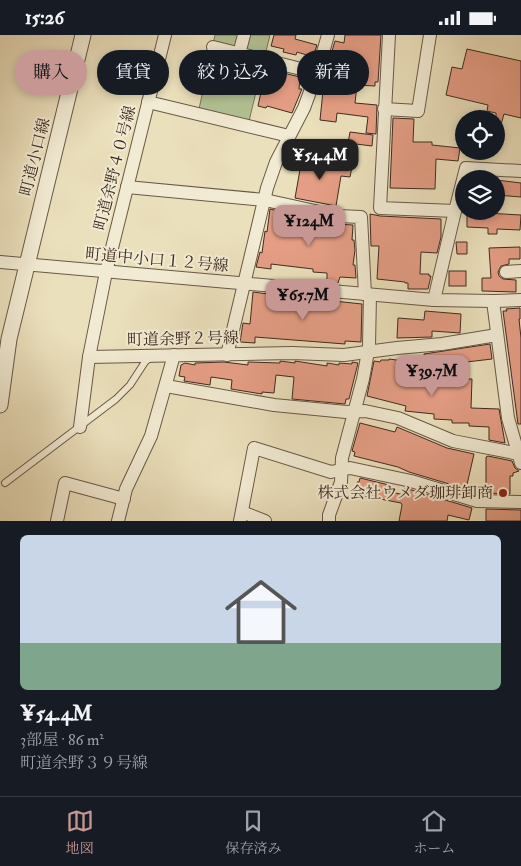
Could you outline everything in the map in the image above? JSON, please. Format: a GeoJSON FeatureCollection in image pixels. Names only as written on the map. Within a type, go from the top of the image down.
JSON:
{"type":"FeatureCollection","features":[{"type":"Feature","properties":{"kind":"street","name":"町道小口線"},"geometry":{"type":"LineString","coordinates":[[0,405],[9,339],[83,35]]}},
{"type":"Feature","properties":{"kind":"street","name":"町道余野４０号線"},"geometry":{"type":"LineString","coordinates":[[80,427],[89,357],[106,272],[165,35]]}},
{"type":"Feature","properties":{"kind":"street"},"geometry":{"type":"LineString","coordinates":[[240,50],[244,35]]}},
{"type":"Feature","properties":{"kind":"street"},"geometry":{"type":"LineString","coordinates":[[324,50],[328,35]]}},
{"type":"Feature","properties":{"kind":"street"},"geometry":{"type":"LineString","coordinates":[[389,35],[380,208],[455,211],[434,300]]}},
{"type":"Feature","properties":{"kind":"street"},"geometry":{"type":"LineString","coordinates":[[384,109],[418,111],[430,35]]}},
{"type":"Feature","properties":{"kind":"street"},"geometry":{"type":"LineString","coordinates":[[213,47],[224,50]]}},
{"type":"Feature","properties":{"kind":"street"},"geometry":{"type":"LineString","coordinates":[[227,355],[243,284],[276,162],[309,95]]}},
{"type":"Feature","properties":{"kind":"street"},"geometry":{"type":"LineString","coordinates":[[148,102],[289,136]]}},
{"type":"Feature","properties":{"kind":"street"},"geometry":{"type":"LineString","coordinates":[[465,170],[466,168],[503,170]]}},
{"type":"Feature","properties":{"kind":"street"},"geometry":{"type":"LineString","coordinates":[[505,170],[521,171]]}},
{"type":"Feature","properties":{"kind":"street"},"geometry":{"type":"LineString","coordinates":[[127,187],[265,200],[338,216],[361,217],[368,294],[368,353],[356,411],[342,458],[342,482],[329,515],[329,521]]}},
{"type":"Feature","properties":{"kind":"street","name":"町道中小口１２号線"},"geometry":{"type":"LineString","coordinates":[[0,262],[434,300],[521,300]]}},
{"type":"Feature","properties":{"kind":"street"},"geometry":{"type":"LineString","coordinates":[[506,272],[521,271]]}},
{"type":"Feature","properties":{"kind":"street"},"geometry":{"type":"LineString","coordinates":[[493,301],[508,418],[520,459]]}},
{"type":"Feature","properties":{"kind":"street","name":"町道余野２号線"},"geometry":{"type":"LineString","coordinates":[[89,357],[292,353],[334,356],[442,344],[497,335]]}},
{"type":"Feature","properties":{"kind":"street"},"geometry":{"type":"LineString","coordinates":[[118,521],[126,489],[151,437],[174,355]]}},
{"type":"Feature","properties":{"kind":"street"},"geometry":{"type":"LineString","coordinates":[[166,386],[274,405],[365,411],[398,418],[453,441],[520,459]]}},
{"type":"Feature","properties":{"kind":"street"},"geometry":{"type":"LineString","coordinates":[[265,521],[241,517],[254,448],[331,472],[350,467],[411,481],[477,501],[521,502]]}},
{"type":"Feature","properties":{"kind":"street"},"geometry":{"type":"LineString","coordinates":[[56,521],[65,483],[124,499]]}},
{"type":"Feature","properties":{"kind":"lane"},"geometry":{"type":"LineString","coordinates":[[5,483],[124,392],[152,355]]}},
{"type":"Feature","properties":{"kind":"green space"},"geometry":{"type":"Polygon","coordinates":[[[215,35],[270,35],[266,50],[212,50],[215,35]]]}},
{"type":"Feature","properties":{"kind":"green space"},"geometry":{"type":"Polygon","coordinates":[[[202,95],[255,95],[249,121],[199,109],[202,95]]]}},
{"type":"Feature","properties":{"kind":"building"},"geometry":{"type":"Polygon","coordinates":[[[274,35],[296,35],[295,39],[317,45],[315,50],[297,50],[296,55],[287,53],[287,50],[271,46],[274,35]]]}},
{"type":"Feature","properties":{"kind":"building"},"geometry":{"type":"Polygon","coordinates":[[[345,35],[381,35],[378,82],[375,82],[375,86],[369,86],[369,50],[332,50],[335,41],[344,43],[345,35]]]}},
{"type":"Feature","properties":{"kind":"building"},"geometry":{"type":"Polygon","coordinates":[[[467,49],[521,61],[521,118],[505,114],[505,110],[487,110],[488,105],[446,95],[452,67],[462,69],[467,49]]]}},
{"type":"Feature","properties":{"kind":"building"},"geometry":{"type":"Polygon","coordinates":[[[287,74],[297,76],[297,95],[300,95],[292,113],[267,106],[266,108],[258,106],[260,95],[287,95],[287,74]]]}},
{"type":"Feature","properties":{"kind":"building"},"geometry":{"type":"Polygon","coordinates":[[[323,95],[356,95],[355,103],[377,105],[376,134],[366,133],[368,117],[337,113],[336,122],[320,120],[323,95]]]}},
{"type":"Feature","properties":{"kind":"building"},"geometry":{"type":"Polygon","coordinates":[[[393,118],[414,119],[413,142],[432,142],[432,145],[455,147],[455,160],[458,161],[436,159],[435,189],[390,188],[393,118]]]}},
{"type":"Feature","properties":{"kind":"building"},"geometry":{"type":"Polygon","coordinates":[[[350,132],[373,135],[372,146],[348,143],[350,132]]]}},
{"type":"Feature","properties":{"kind":"building"},"geometry":{"type":"Polygon","coordinates":[[[302,158],[352,167],[350,177],[341,176],[336,206],[295,198],[302,158]]]}},
{"type":"Feature","properties":{"kind":"building"},"geometry":{"type":"Polygon","coordinates":[[[505,181],[521,183],[521,197],[505,196],[505,181]]]}},
{"type":"Feature","properties":{"kind":"building"},"geometry":{"type":"Polygon","coordinates":[[[270,209],[286,213],[286,219],[297,220],[296,222],[336,227],[336,224],[353,225],[352,240],[354,240],[355,250],[353,265],[355,265],[356,278],[340,277],[338,283],[327,282],[327,273],[313,272],[313,269],[271,264],[271,269],[256,267],[260,252],[262,253],[270,209]]]}},
{"type":"Feature","properties":{"kind":"building"},"geometry":{"type":"Polygon","coordinates":[[[370,214],[441,219],[441,237],[437,253],[421,252],[420,274],[429,274],[431,276],[428,289],[408,289],[408,283],[405,282],[377,279],[379,246],[371,246],[370,214]]]}},
{"type":"Feature","properties":{"kind":"building"},"geometry":{"type":"Polygon","coordinates":[[[505,214],[521,215],[520,230],[497,229],[497,234],[488,234],[488,228],[467,227],[467,220],[505,220],[505,214]]]}},
{"type":"Feature","properties":{"kind":"building"},"geometry":{"type":"Polygon","coordinates":[[[456,242],[467,242],[467,254],[457,254],[456,242]]]}},
{"type":"Feature","properties":{"kind":"building"},"geometry":{"type":"Polygon","coordinates":[[[520,247],[520,259],[509,259],[509,264],[501,266],[498,272],[499,276],[503,279],[516,280],[516,292],[482,291],[482,278],[491,278],[489,248],[520,247]]]}},
{"type":"Feature","properties":{"kind":"building"},"geometry":{"type":"Polygon","coordinates":[[[449,271],[466,271],[466,286],[449,286],[449,271]]]}},
{"type":"Feature","properties":{"kind":"building"},"geometry":{"type":"Polygon","coordinates":[[[253,292],[268,294],[267,299],[323,304],[323,299],[334,299],[334,301],[362,304],[361,342],[345,341],[345,344],[255,337],[255,343],[240,342],[243,323],[250,324],[253,292]]]}},
{"type":"Feature","properties":{"kind":"building"},"geometry":{"type":"Polygon","coordinates":[[[520,308],[521,424],[518,424],[503,311],[520,308]]]}},
{"type":"Feature","properties":{"kind":"building"},"geometry":{"type":"Polygon","coordinates":[[[425,311],[461,314],[460,333],[432,331],[432,337],[397,338],[398,318],[424,320],[425,311]]]}},
{"type":"Feature","properties":{"kind":"building"},"geometry":{"type":"Polygon","coordinates":[[[490,344],[492,359],[424,367],[424,354],[490,344]]]}},
{"type":"Feature","properties":{"kind":"building"},"geometry":{"type":"Polygon","coordinates":[[[389,359],[411,362],[412,379],[472,379],[471,408],[499,409],[505,443],[489,440],[489,427],[469,426],[469,423],[452,423],[452,420],[434,419],[434,414],[405,411],[406,406],[367,396],[374,361],[380,362],[381,360],[389,359]]]}},
{"type":"Feature","properties":{"kind":"building"},"geometry":{"type":"Polygon","coordinates":[[[280,361],[295,363],[295,361],[327,366],[327,363],[339,365],[339,363],[358,363],[349,399],[346,399],[345,404],[292,399],[294,377],[276,375],[274,393],[262,392],[262,394],[231,389],[232,380],[211,377],[210,385],[184,381],[185,377],[179,376],[181,365],[185,363],[195,365],[195,363],[224,362],[248,365],[248,362],[280,363],[280,361]]]}},
{"type":"Feature","properties":{"kind":"building"},"geometry":{"type":"Polygon","coordinates":[[[360,423],[395,432],[397,427],[447,448],[474,454],[466,489],[398,467],[354,456],[355,452],[352,451],[360,423]]]}},
{"type":"Feature","properties":{"kind":"building"},"geometry":{"type":"Polygon","coordinates":[[[486,457],[512,461],[515,468],[519,471],[510,476],[510,494],[486,493],[486,457]]]}},
{"type":"Feature","properties":{"kind":"building"},"geometry":{"type":"Polygon","coordinates":[[[360,478],[389,485],[387,491],[404,495],[405,488],[472,508],[469,520],[448,515],[447,521],[399,521],[401,503],[354,494],[360,478]]]}},
{"type":"Feature","properties":{"kind":"building"},"geometry":{"type":"Polygon","coordinates":[[[486,509],[521,510],[521,521],[486,521],[486,509]]]}},
{"type":"Feature","properties":{"kind":"place","name":"株式会社ウメダ珈琲卸商"},"geometry":{"type":"Point","coordinates":[503,493]}}]}
